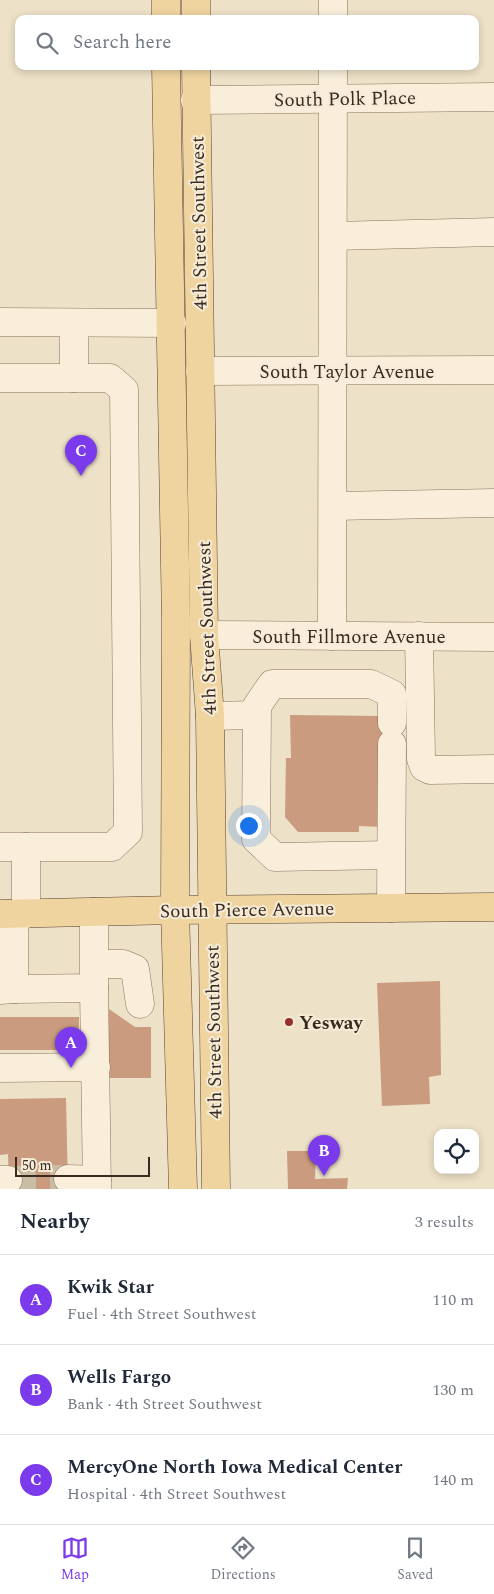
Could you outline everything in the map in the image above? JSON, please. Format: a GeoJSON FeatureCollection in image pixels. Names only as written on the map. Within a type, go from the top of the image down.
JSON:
{"type":"FeatureCollection","features":[{"type":"Feature","properties":{"kind":"main road"},"geometry":{"type":"LineString","coordinates":[[166,0],[166,15]]}},
{"type":"Feature","properties":{"kind":"main road"},"geometry":{"type":"LineString","coordinates":[[196,0],[196,15]]}},
{"type":"Feature","properties":{"kind":"main road","name":"4th Street Southwest"},"geometry":{"type":"LineString","coordinates":[[166,70],[176,621],[175,910],[183,1189]]}},
{"type":"Feature","properties":{"kind":"main road","name":"4th Street Southwest"},"geometry":{"type":"LineString","coordinates":[[196,70],[204,635],[210,716],[216,1189]]}},
{"type":"Feature","properties":{"kind":"main road","name":"South Pierce Avenue"},"geometry":{"type":"LineString","coordinates":[[13,914],[212,909],[494,907]]}},
{"type":"Feature","properties":{"kind":"street"},"geometry":{"type":"LineString","coordinates":[[333,0],[333,15]]}},
{"type":"Feature","properties":{"kind":"street"},"geometry":{"type":"LineString","coordinates":[[332,636],[334,372],[333,70]]}},
{"type":"Feature","properties":{"kind":"street","name":"South Polk Place"},"geometry":{"type":"LineString","coordinates":[[195,100],[494,97]]}},
{"type":"Feature","properties":{"kind":"street"},"geometry":{"type":"LineString","coordinates":[[333,236],[494,232]]}},
{"type":"Feature","properties":{"kind":"street"},"geometry":{"type":"LineString","coordinates":[[0,322],[172,323]]}},
{"type":"Feature","properties":{"kind":"street"},"geometry":{"type":"LineString","coordinates":[[74,323],[74,378]]}},
{"type":"Feature","properties":{"kind":"street","name":"South Taylor Avenue"},"geometry":{"type":"LineString","coordinates":[[200,371],[494,370]]}},
{"type":"Feature","properties":{"kind":"street"},"geometry":{"type":"LineString","coordinates":[[0,378],[110,378],[124,390],[128,832],[112,848],[13,847],[13,914],[7,990],[94,976],[123,964],[135,969],[140,1004]]}},
{"type":"Feature","properties":{"kind":"street"},"geometry":{"type":"LineString","coordinates":[[333,506],[494,503]]}},
{"type":"Feature","properties":{"kind":"street","name":"South Fillmore Avenue"},"geometry":{"type":"LineString","coordinates":[[204,635],[494,637]]}},
{"type":"Feature","properties":{"kind":"street"},"geometry":{"type":"LineString","coordinates":[[419,636],[421,759],[424,767],[430,770],[494,769]]}},
{"type":"Feature","properties":{"kind":"street"},"geometry":{"type":"LineString","coordinates":[[391,908],[392,855],[392,694],[372,684],[272,684],[256,706],[256,839],[275,857],[392,855]]}},
{"type":"Feature","properties":{"kind":"street"},"geometry":{"type":"LineString","coordinates":[[210,716],[256,715]]}},
{"type":"Feature","properties":{"kind":"street"},"geometry":{"type":"LineString","coordinates":[[68,1180],[97,1184],[94,912]]}},
{"type":"Feature","properties":{"kind":"street"},"geometry":{"type":"LineString","coordinates":[[0,1068],[96,1067]]}},
{"type":"Feature","properties":{"kind":"building"},"geometry":{"type":"Polygon","coordinates":[[[290,715],[382,716],[398,744],[383,827],[359,826],[359,832],[298,832],[285,817],[286,758],[291,758],[290,715]]]}},
{"type":"Feature","properties":{"kind":"building"},"geometry":{"type":"Polygon","coordinates":[[[440,981],[441,1075],[429,1077],[430,1104],[382,1106],[377,983],[440,981]]]}},
{"type":"Feature","properties":{"kind":"building"},"geometry":{"type":"Polygon","coordinates":[[[109,1009],[135,1027],[151,1027],[151,1078],[109,1078],[109,1009]]]}},
{"type":"Feature","properties":{"kind":"building"},"geometry":{"type":"Polygon","coordinates":[[[0,1017],[79,1017],[79,1050],[0,1050],[0,1017]]]}},
{"type":"Feature","properties":{"kind":"building"},"geometry":{"type":"Polygon","coordinates":[[[66,1098],[68,1189],[9,1189],[8,1154],[0,1155],[0,1099],[66,1098]]]}},
{"type":"Feature","properties":{"kind":"building"},"geometry":{"type":"Polygon","coordinates":[[[287,1151],[316,1151],[315,1179],[348,1178],[347,1189],[288,1189],[287,1151]]]}},
{"type":"Feature","properties":{"kind":"tunnel"},"geometry":{"type":"LineString","coordinates":[[8,1180],[68,1179]]}},
{"type":"Feature","properties":{"kind":"place","name":"MercyOne North Iowa Medical Center"},"geometry":{"type":"Point","coordinates":[81,476]}},
{"type":"Feature","properties":{"kind":"place","name":"Yesway"},"geometry":{"type":"Point","coordinates":[289,1022]}},
{"type":"Feature","properties":{"kind":"place","name":"Kwik Star"},"geometry":{"type":"Point","coordinates":[71,1068]}},
{"type":"Feature","properties":{"kind":"place","name":"Wells Fargo"},"geometry":{"type":"Point","coordinates":[324,1176]}}]}
